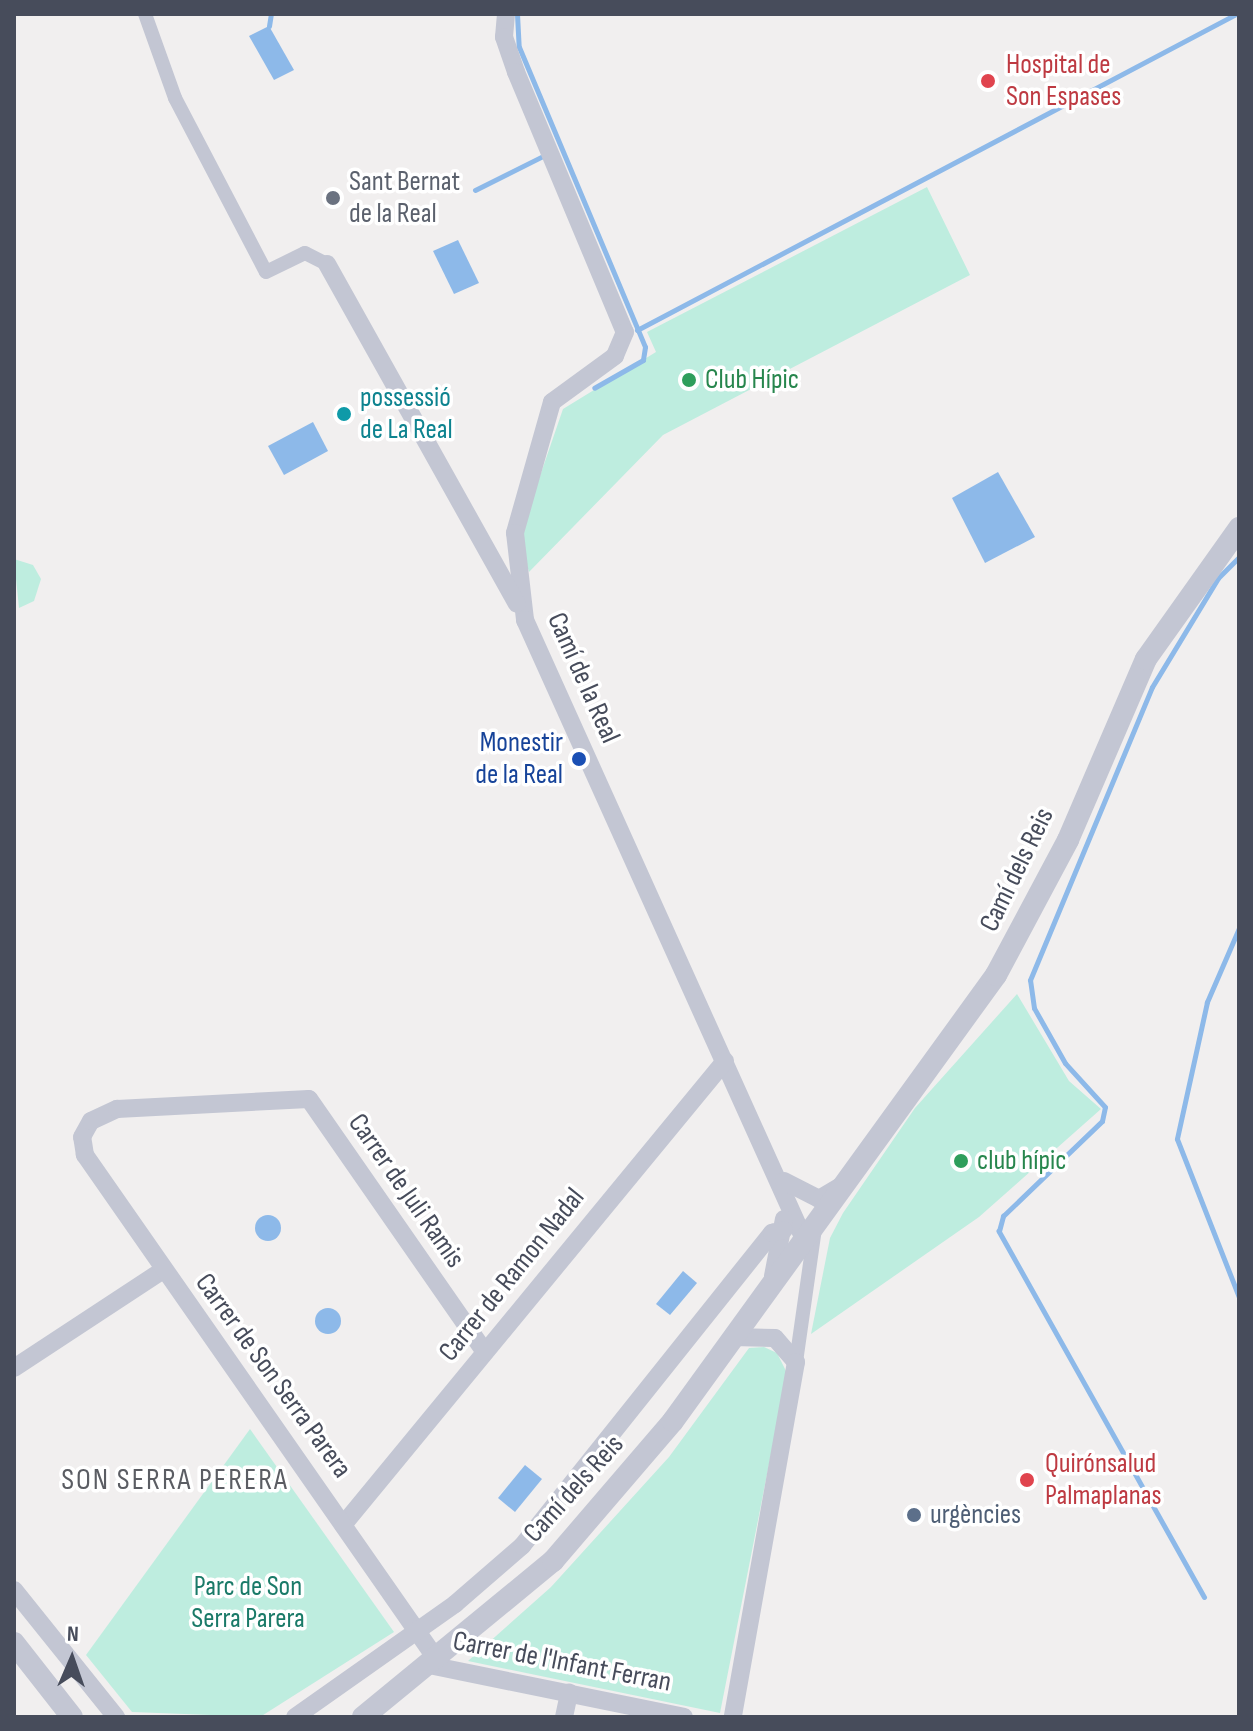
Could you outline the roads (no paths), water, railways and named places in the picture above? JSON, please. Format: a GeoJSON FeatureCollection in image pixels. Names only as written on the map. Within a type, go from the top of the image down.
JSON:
{"type":"FeatureCollection","features":[{"type":"Feature","properties":{"kind":"street"},"geometry":{"type":"LineString","coordinates":[[145,14],[175,98],[266,272],[305,253],[327,264],[525,620]]}},
{"type":"Feature","properties":{"kind":"street","name":"Camí de la Real"},"geometry":{"type":"LineString","coordinates":[[506,14],[504,37],[516,72],[625,332],[615,356],[552,402],[515,533],[525,620],[801,1230]]}},
{"type":"Feature","properties":{"kind":"street","name":"Camí dels Reis"},"geometry":{"type":"LineString","coordinates":[[433,1663],[553,1561],[610,1499],[769,1287],[801,1230],[845,1183],[996,975],[1068,840],[1146,659],[1239,528]]}},
{"type":"Feature","properties":{"kind":"street","name":"Carrer de Ramon Nadal"},"geometry":{"type":"LineString","coordinates":[[343,1525],[725,1061]]}},
{"type":"Feature","properties":{"kind":"street","name":"Carrer de Juli Ramis"},"geometry":{"type":"LineString","coordinates":[[309,1099],[485,1352]]}},
{"type":"Feature","properties":{"kind":"street","name":"Carrer de Son Serra Parera"},"geometry":{"type":"LineString","coordinates":[[309,1099],[117,1109],[91,1121],[82,1137],[85,1155],[417,1633],[433,1663]]}},
{"type":"Feature","properties":{"kind":"street"},"geometry":{"type":"LineString","coordinates":[[779,1177],[819,1199],[845,1183]]}},
{"type":"Feature","properties":{"kind":"street"},"geometry":{"type":"LineString","coordinates":[[295,1717],[417,1633],[522,1546],[772,1233],[801,1230]]}},
{"type":"Feature","properties":{"kind":"street","name":"Camí dels Reis"},"geometry":{"type":"LineString","coordinates":[[733,1717],[796,1362],[801,1230]]}},
{"type":"Feature","properties":{"kind":"street"},"geometry":{"type":"LineString","coordinates":[[14,1368],[163,1270]]}},
{"type":"Feature","properties":{"kind":"street"},"geometry":{"type":"LineString","coordinates":[[732,1337],[775,1338],[796,1362]]}},
{"type":"Feature","properties":{"kind":"street"},"geometry":{"type":"LineString","coordinates":[[14,1590],[116,1717]]}},
{"type":"Feature","properties":{"kind":"street"},"geometry":{"type":"LineString","coordinates":[[14,1643],[72,1717]]}},
{"type":"Feature","properties":{"kind":"street","name":"Carrer de l'Infant Ferran"},"geometry":{"type":"LineString","coordinates":[[363,1717],[433,1663],[684,1717]]}},
{"type":"Feature","properties":{"kind":"street"},"geometry":{"type":"LineString","coordinates":[[564,1717],[569,1693]]}},
{"type":"Feature","properties":{"kind":"water"},"geometry":{"type":"Polygon","coordinates":[[[269,26],[294,70],[274,80],[249,36],[269,26]]]}},
{"type":"Feature","properties":{"kind":"water"},"geometry":{"type":"Polygon","coordinates":[[[458,240],[479,283],[454,294],[433,251],[458,240]]]}},
{"type":"Feature","properties":{"kind":"water"},"geometry":{"type":"Polygon","coordinates":[[[313,422],[328,451],[284,475],[268,446],[313,422]]]}},
{"type":"Feature","properties":{"kind":"water"},"geometry":{"type":"Polygon","coordinates":[[[998,472],[1035,537],[985,563],[952,498],[998,472]]]}},
{"type":"Feature","properties":{"kind":"water"},"geometry":{"type":"Polygon","coordinates":[[[268,1215],[277,1219],[281,1228],[277,1237],[268,1241],[259,1237],[255,1228],[259,1219],[268,1215]]]}},
{"type":"Feature","properties":{"kind":"water"},"geometry":{"type":"Polygon","coordinates":[[[683,1271],[697,1283],[670,1315],[656,1304],[683,1271]]]}},
{"type":"Feature","properties":{"kind":"water"},"geometry":{"type":"Polygon","coordinates":[[[328,1308],[337,1312],[341,1321],[337,1330],[328,1334],[319,1330],[315,1321],[319,1312],[328,1308]]]}},
{"type":"Feature","properties":{"kind":"water"},"geometry":{"type":"Polygon","coordinates":[[[525,1465],[542,1479],[515,1512],[498,1498],[525,1465]]]}},
{"type":"Feature","properties":{"kind":"waterway"},"geometry":{"type":"LineString","coordinates":[[269,26],[271,14]]}},
{"type":"Feature","properties":{"kind":"waterway"},"geometry":{"type":"LineString","coordinates":[[517,14],[519,47],[645,347],[643,360],[594,388]]}},
{"type":"Feature","properties":{"kind":"waterway"},"geometry":{"type":"LineString","coordinates":[[637,330],[1236,14]]}},
{"type":"Feature","properties":{"kind":"waterway"},"geometry":{"type":"LineString","coordinates":[[475,190],[541,157]]}},
{"type":"Feature","properties":{"kind":"waterway"},"geometry":{"type":"LineString","coordinates":[[1204,1597],[999,1231],[1003,1216],[1102,1121],[1105,1107],[1065,1063],[1034,1008],[1030,980],[1152,687],[1218,578],[1239,557]]}},
{"type":"Feature","properties":{"kind":"waterway"},"geometry":{"type":"LineString","coordinates":[[1239,928],[1207,1002],[1177,1139],[1239,1297]]}},
{"type":"Feature","properties":{"kind":"place","name":"Hospital de Son Espases"},"geometry":{"type":"Point","coordinates":[988,81]}},
{"type":"Feature","properties":{"kind":"place","name":"Sant Bernat de la Real"},"geometry":{"type":"Point","coordinates":[333,198]}},
{"type":"Feature","properties":{"kind":"place","name":"Club Hípic"},"geometry":{"type":"Point","coordinates":[689,380]}},
{"type":"Feature","properties":{"kind":"place","name":"possessió de La Real"},"geometry":{"type":"Point","coordinates":[344,414]}},
{"type":"Feature","properties":{"kind":"place","name":"Monestir de la Real"},"geometry":{"type":"Point","coordinates":[579,759]}},
{"type":"Feature","properties":{"kind":"place","name":"club hípic"},"geometry":{"type":"Point","coordinates":[961,1161]}},
{"type":"Feature","properties":{"kind":"place","name":"Quirónsalud Palmaplanas"},"geometry":{"type":"Point","coordinates":[1027,1480]}},
{"type":"Feature","properties":{"kind":"place","name":"urgències"},"geometry":{"type":"Point","coordinates":[914,1515]}},
{"type":"Feature","properties":{"kind":"district","name":"SON SERRA PERERA"},"geometry":{"type":"Point","coordinates":[175,1480]}},
{"type":"Feature","properties":{"kind":"park label","name":"Parc de Son Serra Parera"},"geometry":{"type":"Point","coordinates":[248,1603]}}]}
